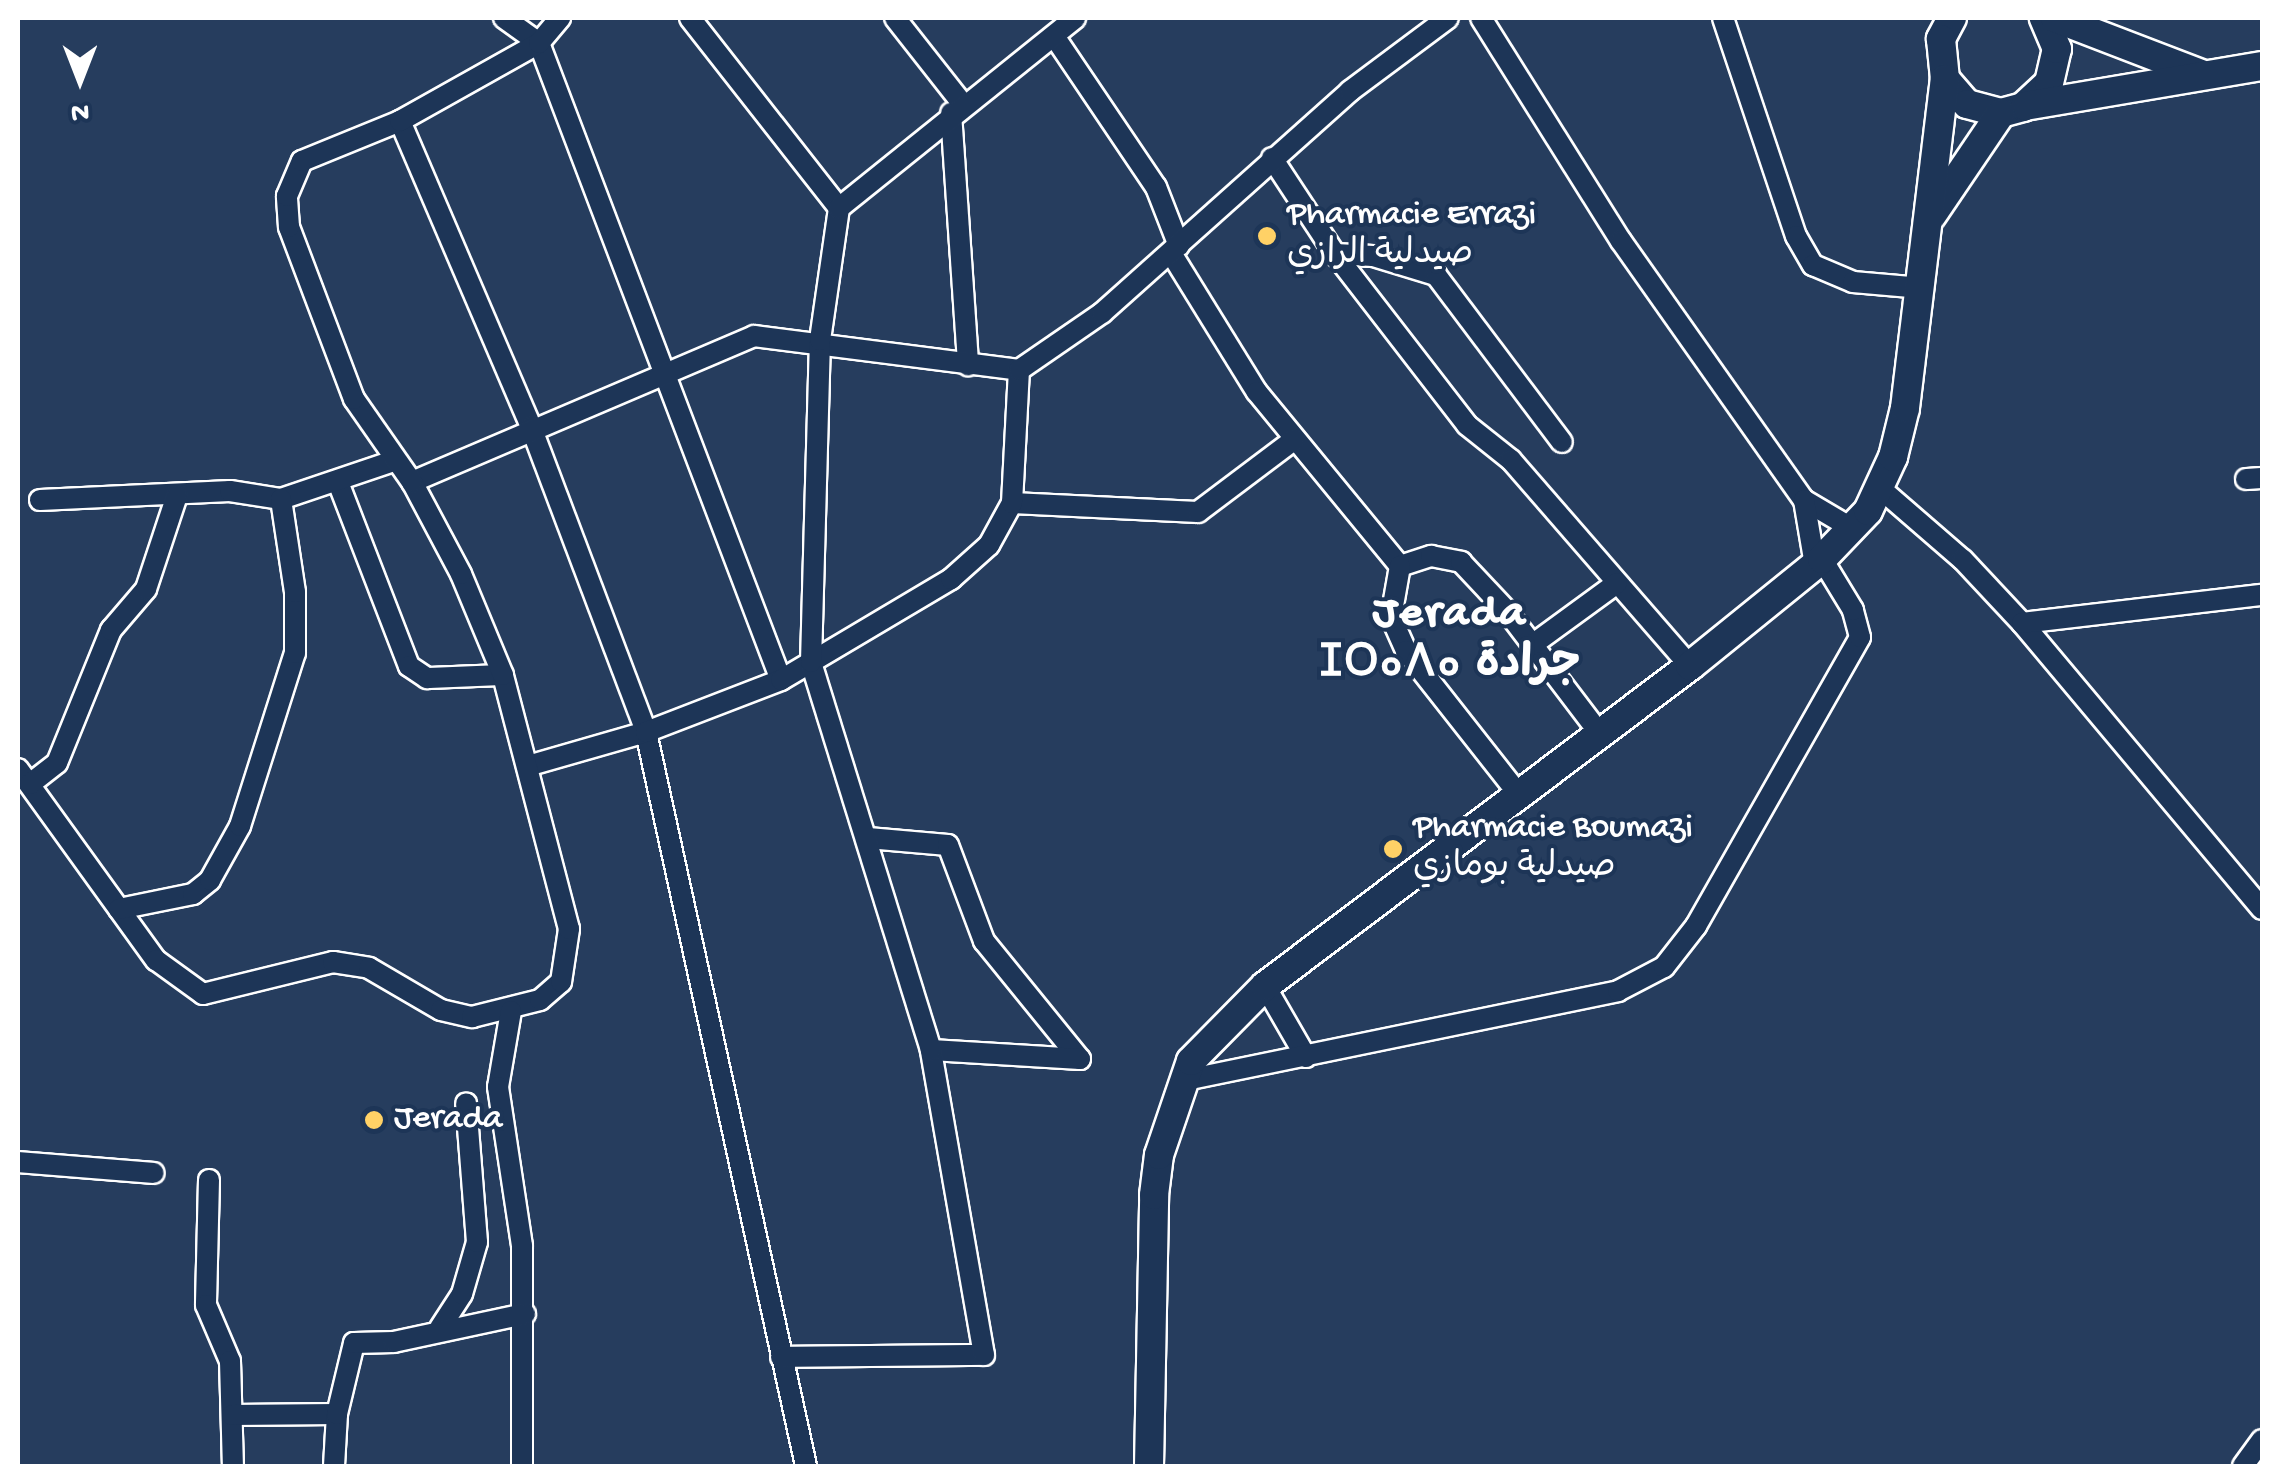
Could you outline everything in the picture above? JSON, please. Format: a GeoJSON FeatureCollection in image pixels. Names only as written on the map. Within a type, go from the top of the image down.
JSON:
{"type":"FeatureCollection","features":[{"type":"Feature","properties":{"kind":"main road"},"geometry":{"type":"LineString","coordinates":[[1929,221],[2012,110],[2049,83],[2056,66],[2056,49],[2044,18]]}},
{"type":"Feature","properties":{"kind":"main road"},"geometry":{"type":"LineString","coordinates":[[2055,18],[2202,75]]}},
{"type":"Feature","properties":{"kind":"main road"},"geometry":{"type":"LineString","coordinates":[[1149,1466],[1154,1195],[1180,1081],[1213,1033],[1266,986],[1690,666],[1818,562],[1852,529],[1881,489],[1905,408],[1922,288],[1944,79],[1940,25]]}},
{"type":"Feature","properties":{"kind":"main road"},"geometry":{"type":"LineString","coordinates":[[1944,79],[1967,104],[2012,110],[2262,66]]}},
{"type":"Feature","properties":{"kind":"street"},"geometry":{"type":"LineString","coordinates":[[504,18],[539,43],[781,680]]}},
{"type":"Feature","properties":{"kind":"street"},"geometry":{"type":"LineString","coordinates":[[178,494],[146,589],[111,630],[57,763],[24,776],[119,909],[156,960],[204,994],[333,962],[369,968],[456,1016],[511,1012],[540,1000],[561,982],[570,945],[531,765],[503,675],[462,574],[412,482],[393,461],[354,399],[289,227],[287,196],[302,161],[400,121],[539,43],[560,18]]}},
{"type":"Feature","properties":{"kind":"street"},"geometry":{"type":"LineString","coordinates":[[690,18],[839,208]]}},
{"type":"Feature","properties":{"kind":"street"},"geometry":{"type":"LineString","coordinates":[[895,18],[956,108],[968,365]]}},
{"type":"Feature","properties":{"kind":"street"},"geometry":{"type":"LineString","coordinates":[[780,1357],[984,1355],[932,1050],[898,959],[868,838],[811,662],[820,340],[839,208],[956,108],[1075,18]]}},
{"type":"Feature","properties":{"kind":"street"},"geometry":{"type":"LineString","coordinates":[[412,482],[531,427],[754,336],[820,340],[1019,370],[1102,313],[1272,158],[1448,18]]}},
{"type":"Feature","properties":{"kind":"street"},"geometry":{"type":"LineString","coordinates":[[1180,1081],[1618,991],[1664,967],[1696,926],[1860,637],[1853,610],[1818,562],[1804,500],[1621,241],[1481,18]]}},
{"type":"Feature","properties":{"kind":"street"},"geometry":{"type":"LineString","coordinates":[[1723,18],[1796,236],[1814,266],[1852,282],[1922,288]]}},
{"type":"Feature","properties":{"kind":"street"},"geometry":{"type":"LineString","coordinates":[[1054,36],[1156,187],[1175,250],[1256,392],[1400,566],[1391,617],[1406,651],[1520,796]]}},
{"type":"Feature","properties":{"kind":"street"},"geometry":{"type":"LineString","coordinates":[[400,121],[531,427],[646,732],[806,1466]]}},
{"type":"Feature","properties":{"kind":"street"},"geometry":{"type":"LineString","coordinates":[[1272,158],[1335,254],[1467,425],[1511,460],[1690,666]]}},
{"type":"Feature","properties":{"kind":"street"},"geometry":{"type":"LineString","coordinates":[[1335,254],[1372,256],[1436,275],[1562,442]]}},
{"type":"Feature","properties":{"kind":"street"},"geometry":{"type":"LineString","coordinates":[[531,765],[646,732],[781,680],[952,579],[988,545],[1012,503],[1019,370]]}},
{"type":"Feature","properties":{"kind":"street"},"geometry":{"type":"LineString","coordinates":[[1012,503],[1198,512],[1295,439]]}},
{"type":"Feature","properties":{"kind":"street"},"geometry":{"type":"LineString","coordinates":[[40,500],[230,491],[281,500],[393,461]]}},
{"type":"Feature","properties":{"kind":"street"},"geometry":{"type":"LineString","coordinates":[[338,482],[409,666],[426,678],[503,675]]}},
{"type":"Feature","properties":{"kind":"street"},"geometry":{"type":"LineString","coordinates":[[1881,489],[1963,560],[2022,623],[2262,909]]}},
{"type":"Feature","properties":{"kind":"street"},"geometry":{"type":"LineString","coordinates":[[119,909],[193,894],[210,880],[240,826],[295,653],[295,592],[281,500]]}},
{"type":"Feature","properties":{"kind":"street"},"geometry":{"type":"LineString","coordinates":[[1804,500],[1852,529]]}},
{"type":"Feature","properties":{"kind":"street"},"geometry":{"type":"LineString","coordinates":[[1400,566],[1431,556],[1461,562],[1532,645],[1600,734]]}},
{"type":"Feature","properties":{"kind":"street"},"geometry":{"type":"LineString","coordinates":[[1532,645],[1617,583]]}},
{"type":"Feature","properties":{"kind":"street"},"geometry":{"type":"LineString","coordinates":[[2022,623],[2262,595]]}},
{"type":"Feature","properties":{"kind":"street"},"geometry":{"type":"LineString","coordinates":[[868,838],[948,845],[984,941],[1080,1059],[932,1050]]}},
{"type":"Feature","properties":{"kind":"street"},"geometry":{"type":"LineString","coordinates":[[1266,986],[1306,1058]]}},
{"type":"Feature","properties":{"kind":"street"},"geometry":{"type":"LineString","coordinates":[[511,1012],[498,1087],[525,1314],[522,1466]]}},
{"type":"Feature","properties":{"kind":"street"},"geometry":{"type":"LineString","coordinates":[[440,1328],[462,1294],[477,1242],[466,1103]]}},
{"type":"Feature","properties":{"kind":"street"},"geometry":{"type":"LineString","coordinates":[[18,1162],[154,1173]]}},
{"type":"Feature","properties":{"kind":"street"},"geometry":{"type":"LineString","coordinates":[[209,1180],[206,1306],[225,1338],[233,1466]]}},
{"type":"Feature","properties":{"kind":"street"},"geometry":{"type":"LineString","coordinates":[[334,1466],[337,1414],[354,1343],[394,1342],[440,1328],[525,1314]]}},
{"type":"Feature","properties":{"kind":"street"},"geometry":{"type":"LineString","coordinates":[[232,1415],[337,1414]]}},
{"type":"Feature","properties":{"kind":"street"},"geometry":{"type":"LineString","coordinates":[[2243,1466],[2262,1440]]}},
{"type":"Feature","properties":{"kind":"place","name":"Pharmacie Errazi صيدلية الرازي"},"geometry":{"type":"Point","coordinates":[1267,236]}},
{"type":"Feature","properties":{"kind":"place","name":"Pharmacie Boumazi صيدلية بومازي"},"geometry":{"type":"Point","coordinates":[1393,849]}},
{"type":"Feature","properties":{"kind":"place","name":"Jerada"},"geometry":{"type":"Point","coordinates":[374,1120]}},
{"type":"Feature","properties":{"kind":"district","name":"Jerada ⵊⵔⴰⴷⴰ جرادة"},"geometry":{"type":"Point","coordinates":[1450,641]}}]}
